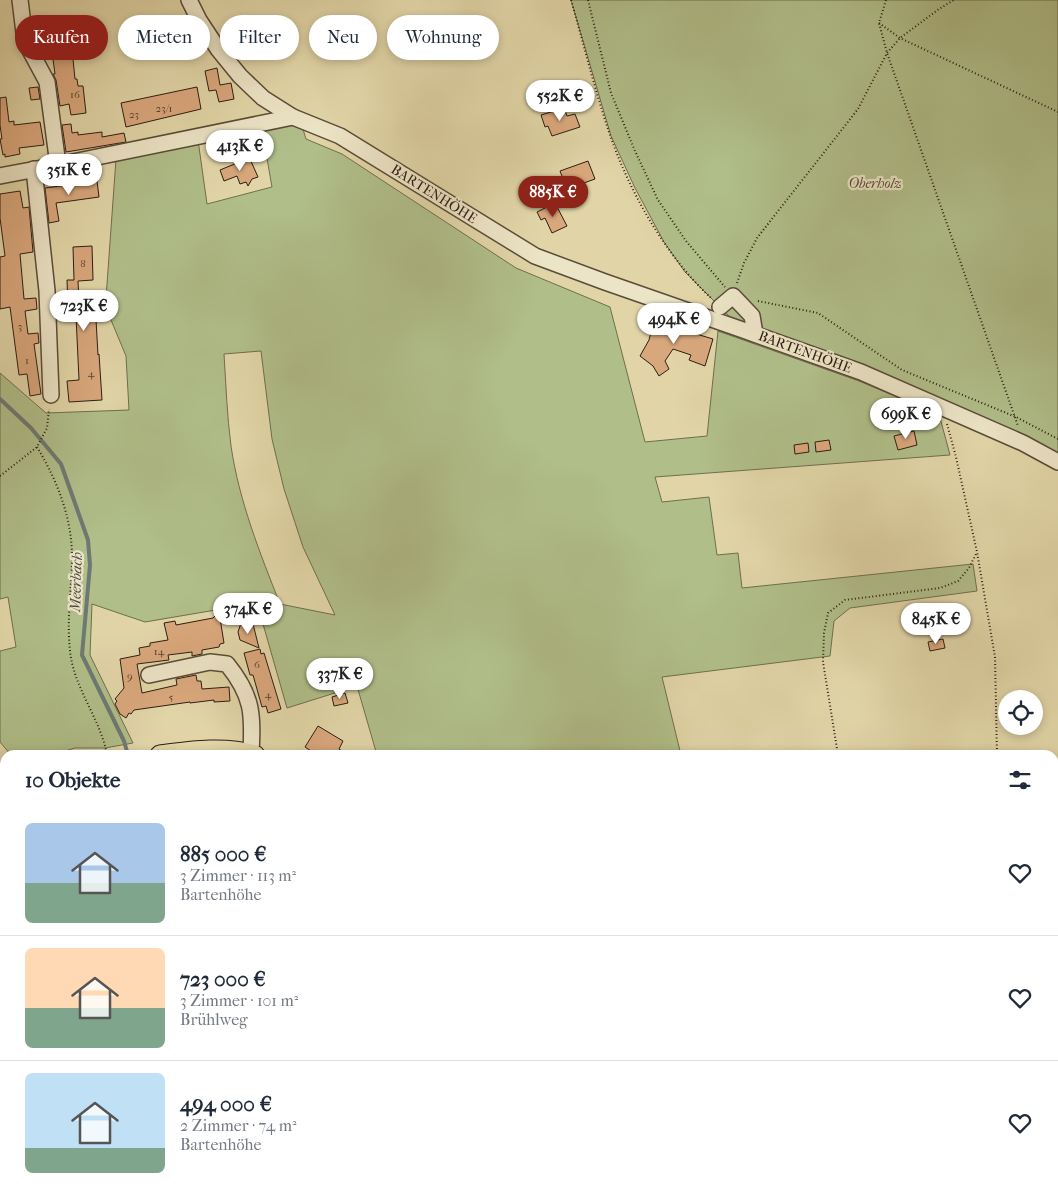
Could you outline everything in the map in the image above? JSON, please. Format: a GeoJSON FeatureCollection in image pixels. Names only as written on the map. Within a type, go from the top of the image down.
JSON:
{"type":"FeatureCollection","features":[{"type":"Feature","properties":{"kind":"street"},"geometry":{"type":"LineString","coordinates":[[20,0],[26,41],[47,82],[58,166]]}},
{"type":"Feature","properties":{"kind":"street","name":"BARTENHÖHE"},"geometry":{"type":"LineString","coordinates":[[188,0],[218,49],[240,76],[263,98],[293,117],[340,136],[535,256],[860,372],[942,407],[1058,462]]}},
{"type":"Feature","properties":{"kind":"street"},"geometry":{"type":"LineString","coordinates":[[1,171],[58,166],[293,117]]}},
{"type":"Feature","properties":{"kind":"street"},"geometry":{"type":"LineString","coordinates":[[34,169],[47,291],[51,395]]}},
{"type":"Feature","properties":{"kind":"street"},"geometry":{"type":"LineString","coordinates":[[720,307],[733,296],[752,316],[755,334]]}},
{"type":"Feature","properties":{"kind":"street"},"geometry":{"type":"LineString","coordinates":[[149,675],[210,662],[227,664],[240,681],[247,695],[252,715],[253,750]]}},
{"type":"Feature","properties":{"kind":"path"},"geometry":{"type":"LineString","coordinates":[[571,0],[611,136],[635,192],[664,242],[686,272],[720,307]]}},
{"type":"Feature","properties":{"kind":"path"},"geometry":{"type":"LineString","coordinates":[[588,0],[611,92],[634,151],[658,200],[686,241],[733,296],[818,313],[902,370],[1016,417],[1058,439]]}},
{"type":"Feature","properties":{"kind":"path"},"geometry":{"type":"LineString","coordinates":[[886,0],[879,23],[888,53],[1016,417],[1023,444]]}},
{"type":"Feature","properties":{"kind":"path"},"geometry":{"type":"LineString","coordinates":[[733,296],[744,262],[758,238],[858,108],[888,53],[900,38],[954,0]]}},
{"type":"Feature","properties":{"kind":"path"},"geometry":{"type":"LineString","coordinates":[[879,23],[900,38],[1058,112]]}},
{"type":"Feature","properties":{"kind":"path"},"geometry":{"type":"LineString","coordinates":[[0,476],[36,447],[47,428],[51,395]]}},
{"type":"Feature","properties":{"kind":"path"},"geometry":{"type":"LineString","coordinates":[[942,407],[956,457],[977,552],[996,657],[997,750]]}},
{"type":"Feature","properties":{"kind":"path"},"geometry":{"type":"LineString","coordinates":[[36,447],[49,468],[61,495],[71,537],[69,643],[75,676],[102,737],[106,750]]}},
{"type":"Feature","properties":{"kind":"path"},"geometry":{"type":"LineString","coordinates":[[837,750],[824,662],[824,633],[828,613],[845,600],[940,588],[958,581],[969,568],[977,552]]}},
{"type":"Feature","properties":{"kind":"green space","name":"Oberholz"},"geometry":{"type":"Polygon","coordinates":[[[571,0],[1058,0],[1058,457],[743,330],[685,272],[664,242],[635,188],[611,136],[571,0]]]}},
{"type":"Feature","properties":{"kind":"green space"},"geometry":{"type":"Polygon","coordinates":[[[289,122],[302,126],[306,139],[342,154],[516,268],[610,307],[645,442],[707,436],[718,331],[859,381],[939,414],[950,455],[655,477],[662,502],[709,497],[717,555],[738,553],[742,588],[973,564],[977,591],[850,608],[834,621],[830,656],[662,677],[680,750],[376,750],[357,686],[287,708],[257,603],[145,622],[92,604],[90,655],[133,743],[105,748],[7,750],[0,742],[0,651],[16,647],[8,597],[0,599],[0,373],[46,413],[129,410],[126,356],[111,320],[106,298],[116,159],[198,140],[207,204],[272,187],[262,130],[289,122]],[[261,351],[224,354],[228,423],[239,487],[265,566],[280,604],[335,615],[303,547],[284,489],[272,439],[261,351]]]}},
{"type":"Feature","properties":{"kind":"building"},"geometry":{"type":"Polygon","coordinates":[[[53,60],[73,60],[75,79],[77,79],[78,86],[83,86],[86,113],[71,115],[69,104],[60,106],[56,80],[53,74],[55,74],[53,60]]]}},
{"type":"Feature","properties":{"kind":"building"},"geometry":{"type":"Polygon","coordinates":[[[217,68],[220,85],[231,83],[234,99],[219,102],[216,90],[209,91],[205,71],[217,68]]]}},
{"type":"Feature","properties":{"kind":"building"},"geometry":{"type":"Polygon","coordinates":[[[38,87],[40,99],[31,100],[29,88],[38,87]]]}},
{"type":"Feature","properties":{"kind":"building"},"geometry":{"type":"Polygon","coordinates":[[[197,87],[201,109],[126,127],[121,103],[197,87]]]}},
{"type":"Feature","properties":{"kind":"building"},"geometry":{"type":"Polygon","coordinates":[[[6,97],[9,122],[14,121],[14,125],[40,122],[44,145],[19,148],[20,154],[5,157],[5,154],[3,155],[0,139],[2,139],[0,98],[6,97]]]}},
{"type":"Feature","properties":{"kind":"building"},"geometry":{"type":"Polygon","coordinates":[[[564,108],[567,116],[575,114],[580,127],[552,136],[548,126],[545,127],[541,115],[564,108]]]}},
{"type":"Feature","properties":{"kind":"building"},"geometry":{"type":"Polygon","coordinates":[[[71,124],[72,133],[78,132],[78,135],[102,132],[102,137],[124,133],[126,142],[66,152],[62,125],[71,124]]]}},
{"type":"Feature","properties":{"kind":"building"},"geometry":{"type":"Polygon","coordinates":[[[239,156],[245,162],[250,159],[258,177],[252,179],[248,186],[246,182],[240,184],[237,176],[224,181],[220,170],[237,163],[239,156]]]}},
{"type":"Feature","properties":{"kind":"building"},"geometry":{"type":"Polygon","coordinates":[[[588,161],[595,179],[567,189],[560,171],[588,161]]]}},
{"type":"Feature","properties":{"kind":"building"},"geometry":{"type":"Polygon","coordinates":[[[97,181],[99,197],[56,203],[59,221],[49,223],[45,188],[97,181]]]}},
{"type":"Feature","properties":{"kind":"building"},"geometry":{"type":"Polygon","coordinates":[[[20,191],[23,208],[29,207],[33,252],[20,254],[24,299],[36,298],[37,309],[25,311],[28,334],[38,333],[39,343],[34,344],[41,394],[30,396],[27,374],[19,375],[10,307],[0,309],[0,257],[5,256],[0,218],[0,194],[20,191]]]}},
{"type":"Feature","properties":{"kind":"building"},"geometry":{"type":"Polygon","coordinates":[[[555,203],[567,226],[552,233],[545,218],[541,220],[537,212],[555,203]]]}},
{"type":"Feature","properties":{"kind":"building"},"geometry":{"type":"Polygon","coordinates":[[[92,246],[93,280],[78,281],[79,302],[95,302],[102,400],[69,402],[67,381],[79,380],[76,316],[66,317],[65,307],[68,307],[67,280],[74,280],[73,247],[92,246]]]}},
{"type":"Feature","properties":{"kind":"building"},"geometry":{"type":"Polygon","coordinates":[[[655,317],[669,321],[673,327],[713,339],[705,366],[689,360],[691,355],[673,349],[665,361],[669,369],[659,376],[653,366],[640,356],[649,340],[655,317]]]}},
{"type":"Feature","properties":{"kind":"building"},"geometry":{"type":"Polygon","coordinates":[[[914,431],[917,445],[898,450],[894,436],[914,431]]]}},
{"type":"Feature","properties":{"kind":"building"},"geometry":{"type":"Polygon","coordinates":[[[829,440],[831,450],[816,452],[815,442],[829,440]]]}},
{"type":"Feature","properties":{"kind":"building"},"geometry":{"type":"Polygon","coordinates":[[[808,443],[809,452],[795,454],[794,445],[808,443]]]}},
{"type":"Feature","properties":{"kind":"building"},"geometry":{"type":"Polygon","coordinates":[[[219,612],[224,643],[220,644],[219,647],[202,650],[202,654],[192,656],[192,652],[168,655],[169,660],[137,664],[142,693],[177,685],[176,679],[196,675],[197,681],[201,681],[202,689],[229,687],[230,701],[190,702],[134,710],[126,718],[120,714],[115,704],[117,701],[115,699],[124,688],[120,659],[140,655],[139,648],[150,646],[150,643],[168,640],[164,623],[175,621],[176,625],[213,618],[219,612]]]}},
{"type":"Feature","properties":{"kind":"building"},"geometry":{"type":"Polygon","coordinates":[[[241,623],[246,625],[253,624],[259,648],[240,640],[238,632],[241,623]]]}},
{"type":"Feature","properties":{"kind":"building"},"geometry":{"type":"Polygon","coordinates":[[[943,639],[945,648],[930,651],[928,642],[943,639]]]}},
{"type":"Feature","properties":{"kind":"building"},"geometry":{"type":"Polygon","coordinates":[[[260,649],[261,654],[264,653],[281,709],[268,713],[266,706],[262,707],[253,675],[250,675],[244,653],[260,649]]]}},
{"type":"Feature","properties":{"kind":"building"},"geometry":{"type":"Polygon","coordinates":[[[345,693],[348,703],[334,706],[332,697],[345,693]]]}},
{"type":"Feature","properties":{"kind":"building"},"geometry":{"type":"Polygon","coordinates":[[[318,726],[343,741],[339,749],[340,750],[310,750],[305,747],[318,726]]]}},
{"type":"Feature","properties":{"kind":"waterway","name":"Meerbach"},"geometry":{"type":"LineString","coordinates":[[0,399],[31,428],[61,464],[88,540],[90,565],[82,655],[127,750]]}}]}
